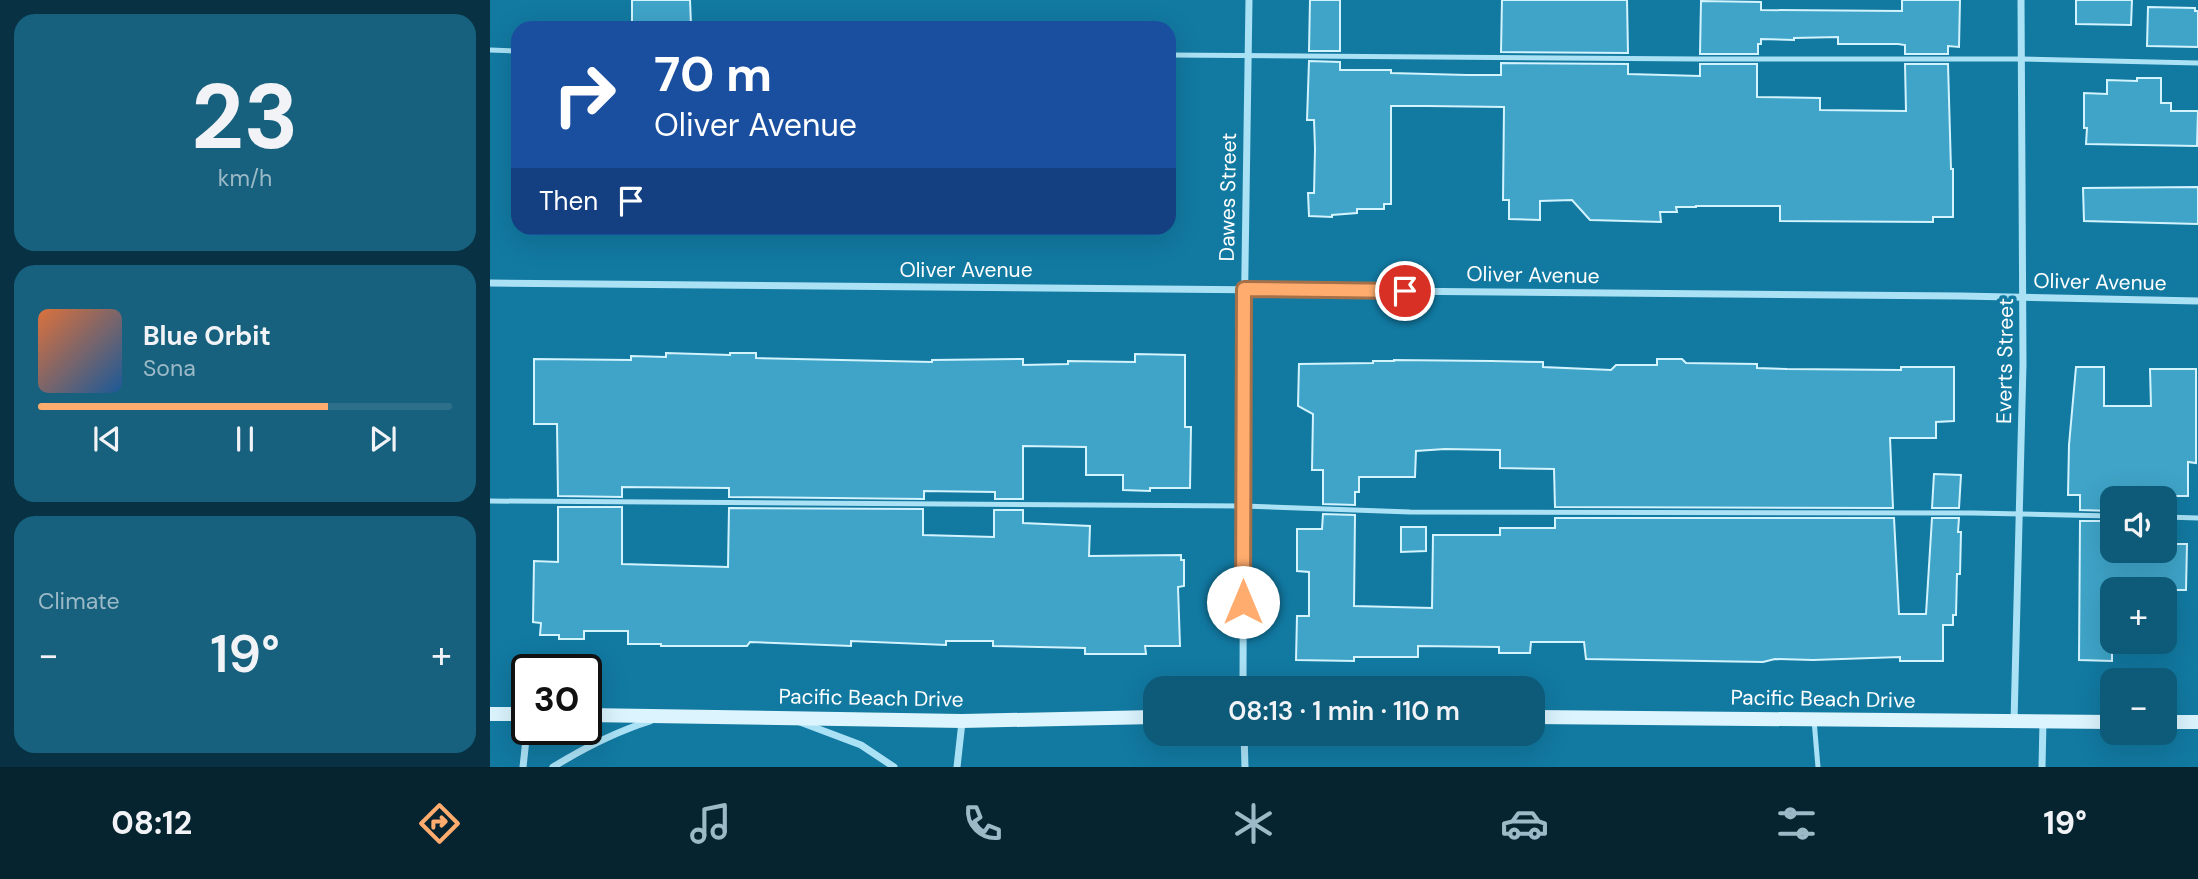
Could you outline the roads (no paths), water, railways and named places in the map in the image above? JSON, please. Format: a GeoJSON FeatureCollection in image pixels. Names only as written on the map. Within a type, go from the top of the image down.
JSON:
{"type":"FeatureCollection","features":[{"type":"Feature","properties":{"kind":"street","name":"Dawes Street"},"geometry":{"type":"LineString","coordinates":[[1243,676],[1248,0]]}},
{"type":"Feature","properties":{"kind":"street","name":"Everts Street"},"geometry":{"type":"LineString","coordinates":[[2014,722],[2024,299],[2021,0]]}},
{"type":"Feature","properties":{"kind":"street","name":"Oliver Avenue"},"geometry":{"type":"LineString","coordinates":[[490,283],[1933,296],[2198,301]]}},
{"type":"Feature","properties":{"kind":"street"},"geometry":{"type":"LineString","coordinates":[[490,714],[511,714]]}},
{"type":"Feature","properties":{"kind":"street","name":"Pacific Beach Drive"},"geometry":{"type":"LineString","coordinates":[[602,715],[962,721],[1143,717]]}},
{"type":"Feature","properties":{"kind":"street"},"geometry":{"type":"LineString","coordinates":[[553,767],[580,750],[624,729],[668,716]]}},
{"type":"Feature","properties":{"kind":"street","name":"Pacific Beach Drive"},"geometry":{"type":"LineString","coordinates":[[1545,717],[2100,722]]}},
{"type":"Feature","properties":{"kind":"street"},"geometry":{"type":"LineString","coordinates":[[786,718],[861,745],[894,767]]}},
{"type":"Feature","properties":{"kind":"street"},"geometry":{"type":"LineString","coordinates":[[957,767],[962,721]]}},
{"type":"Feature","properties":{"kind":"street"},"geometry":{"type":"LineString","coordinates":[[2042,767],[2043,722]]}},
{"type":"Feature","properties":{"kind":"street"},"geometry":{"type":"LineString","coordinates":[[2177,722],[2198,722]]}},
{"type":"Feature","properties":{"kind":"street"},"geometry":{"type":"LineString","coordinates":[[523,767],[525,745]]}},
{"type":"Feature","properties":{"kind":"street"},"geometry":{"type":"LineString","coordinates":[[1244,746],[1245,767]]}},
{"type":"Feature","properties":{"kind":"lane"},"geometry":{"type":"LineString","coordinates":[[490,50],[511,51]]}},
{"type":"Feature","properties":{"kind":"lane"},"geometry":{"type":"LineString","coordinates":[[1176,55],[2021,59],[2198,63]]}},
{"type":"Feature","properties":{"kind":"lane"},"geometry":{"type":"LineString","coordinates":[[490,501],[1243,506],[1410,512],[2100,516]]}},
{"type":"Feature","properties":{"kind":"lane"},"geometry":{"type":"LineString","coordinates":[[2177,517],[2198,518]]}},
{"type":"Feature","properties":{"kind":"lane"},"geometry":{"type":"LineString","coordinates":[[1814,720],[1818,767]]}}]}
